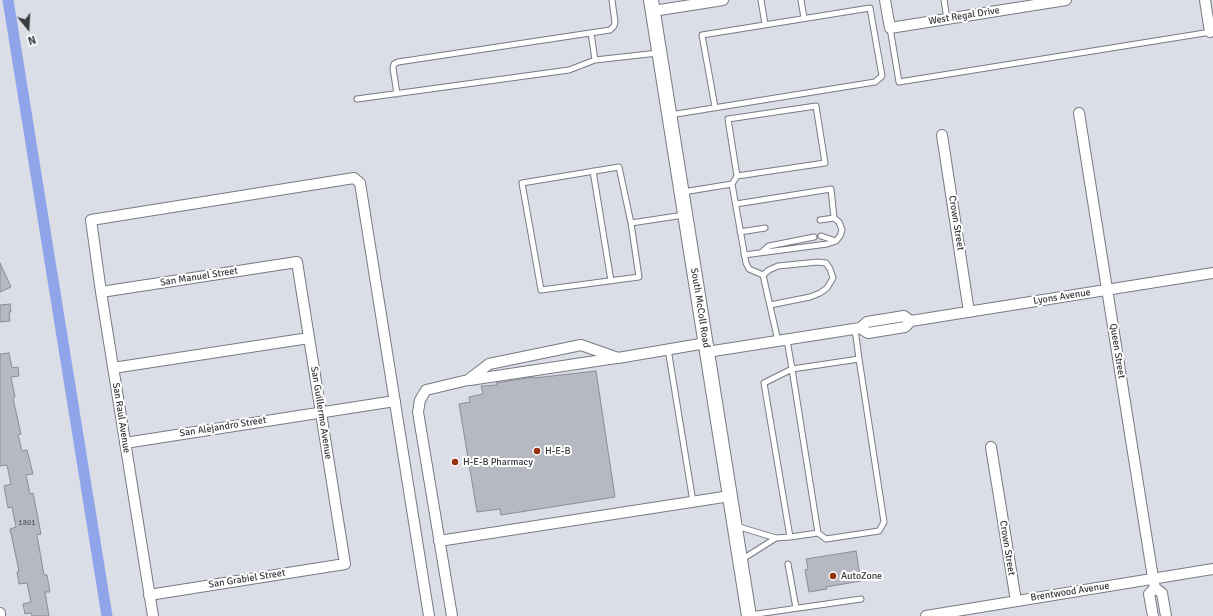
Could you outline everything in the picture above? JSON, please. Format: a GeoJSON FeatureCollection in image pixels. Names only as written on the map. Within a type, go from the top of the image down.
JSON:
{"type":"FeatureCollection","features":[{"type":"Feature","properties":{"kind":"main road","name":"South McColl Road"},"geometry":{"type":"LineString","coordinates":[[652,5],[735,526],[747,616]]}},
{"type":"Feature","properties":{"kind":"street"},"geometry":{"type":"LineString","coordinates":[[652,5],[723,0]]}},
{"type":"Feature","properties":{"kind":"street"},"geometry":{"type":"LineString","coordinates":[[885,0],[890,28]]}},
{"type":"Feature","properties":{"kind":"street","name":"West Regal Drive"},"geometry":{"type":"LineString","coordinates":[[890,28],[1066,0]]}},
{"type":"Feature","properties":{"kind":"street"},"geometry":{"type":"LineString","coordinates":[[1205,0],[1212,32]]}},
{"type":"Feature","properties":{"kind":"street","name":"Queen Street"},"geometry":{"type":"LineString","coordinates":[[1078,113],[1154,583],[1162,593],[1166,616]]}},
{"type":"Feature","properties":{"kind":"street","name":"Crown Street"},"geometry":{"type":"LineString","coordinates":[[942,135],[969,312]]}},
{"type":"Feature","properties":{"kind":"street","name":"San Raul Avenue"},"geometry":{"type":"LineString","coordinates":[[153,616],[101,292],[91,220],[354,178],[360,183],[395,401]]}},
{"type":"Feature","properties":{"kind":"street","name":"San Manuel Street"},"geometry":{"type":"LineString","coordinates":[[101,292],[297,262]]}},
{"type":"Feature","properties":{"kind":"street","name":"San Guillermo Avenue"},"geometry":{"type":"LineString","coordinates":[[297,262],[345,564]]}},
{"type":"Feature","properties":{"kind":"street","name":"Lyons Avenue"},"geometry":{"type":"LineString","coordinates":[[452,616],[418,412],[420,400],[426,390],[468,380],[618,358],[668,349],[706,348],[783,340],[857,329],[868,333],[905,327],[911,321],[1213,273]]}},
{"type":"Feature","properties":{"kind":"street"},"geometry":{"type":"LineString","coordinates":[[113,368],[309,338]]}},
{"type":"Feature","properties":{"kind":"street"},"geometry":{"type":"LineString","coordinates":[[468,380],[489,364],[581,345],[618,358]]}},
{"type":"Feature","properties":{"kind":"street"},"geometry":{"type":"LineString","coordinates":[[395,401],[429,616]]}},
{"type":"Feature","properties":{"kind":"street","name":"San Alejandro Street"},"geometry":{"type":"LineString","coordinates":[[125,443],[395,401]]}},
{"type":"Feature","properties":{"kind":"street","name":"Crown Street"},"geometry":{"type":"LineString","coordinates":[[991,447],[1016,601]]}},
{"type":"Feature","properties":{"kind":"street"},"geometry":{"type":"LineString","coordinates":[[439,541],[730,496]]}},
{"type":"Feature","properties":{"kind":"street","name":"San Grabiel Street"},"geometry":{"type":"LineString","coordinates":[[149,595],[345,564]]}},
{"type":"Feature","properties":{"kind":"street","name":"Brentwood Avenue"},"geometry":{"type":"LineString","coordinates":[[926,616],[1016,601],[1154,583],[1213,569]]}},
{"type":"Feature","properties":{"kind":"street","name":"Queen Street"},"geometry":{"type":"LineString","coordinates":[[1153,616],[1149,594],[1154,583]]}},
{"type":"Feature","properties":{"kind":"lane"},"geometry":{"type":"LineString","coordinates":[[396,94],[393,68],[394,64],[398,62],[610,30],[614,26],[615,22],[612,0]]}},
{"type":"Feature","properties":{"kind":"lane"},"geometry":{"type":"LineString","coordinates":[[761,0],[765,24]]}},
{"type":"Feature","properties":{"kind":"lane"},"geometry":{"type":"LineString","coordinates":[[801,0],[804,18]]}},
{"type":"Feature","properties":{"kind":"lane"},"geometry":{"type":"LineString","coordinates":[[944,0],[947,19]]}},
{"type":"Feature","properties":{"kind":"lane"},"geometry":{"type":"LineString","coordinates":[[669,115],[875,82],[882,76],[870,8],[702,35],[715,107]]}},
{"type":"Feature","properties":{"kind":"lane"},"geometry":{"type":"LineString","coordinates":[[890,28],[899,82],[1212,32]]}},
{"type":"Feature","properties":{"kind":"lane"},"geometry":{"type":"LineString","coordinates":[[591,33],[595,60]]}},
{"type":"Feature","properties":{"kind":"lane"},"geometry":{"type":"LineString","coordinates":[[357,99],[569,70],[595,60],[659,52]]}},
{"type":"Feature","properties":{"kind":"lane"},"geometry":{"type":"LineString","coordinates":[[737,176],[825,163],[816,106],[728,120],[737,176],[732,184],[744,255],[749,269],[763,275]]}},
{"type":"Feature","properties":{"kind":"lane"},"geometry":{"type":"LineString","coordinates":[[619,167],[631,223],[639,277],[541,290],[522,183],[619,167]]}},
{"type":"Feature","properties":{"kind":"lane"},"geometry":{"type":"LineString","coordinates":[[593,171],[611,281]]}},
{"type":"Feature","properties":{"kind":"lane"},"geometry":{"type":"LineString","coordinates":[[682,192],[732,184]]}},
{"type":"Feature","properties":{"kind":"lane"},"geometry":{"type":"LineString","coordinates":[[736,204],[831,190],[834,218],[839,222],[842,230],[840,236],[836,240],[827,244],[744,255]]}},
{"type":"Feature","properties":{"kind":"lane"},"geometry":{"type":"LineString","coordinates":[[631,223],[685,215]]}},
{"type":"Feature","properties":{"kind":"lane"},"geometry":{"type":"LineString","coordinates":[[820,220],[834,218]]}},
{"type":"Feature","properties":{"kind":"lane"},"geometry":{"type":"LineString","coordinates":[[740,232],[765,228]]}},
{"type":"Feature","properties":{"kind":"lane"},"geometry":{"type":"LineString","coordinates":[[821,236],[836,240]]}},
{"type":"Feature","properties":{"kind":"lane"},"geometry":{"type":"LineString","coordinates":[[760,253],[769,246],[814,237]]}},
{"type":"Feature","properties":{"kind":"lane"},"geometry":{"type":"LineString","coordinates":[[763,275],[769,270],[778,266],[818,262],[826,263],[833,278],[827,288],[820,293],[810,297],[770,305]]}},
{"type":"Feature","properties":{"kind":"lane"},"geometry":{"type":"LineString","coordinates":[[763,275],[770,305],[792,369],[818,533],[826,539],[879,531],[884,522],[859,359],[857,329]]}},
{"type":"Feature","properties":{"kind":"lane"},"geometry":{"type":"LineString","coordinates":[[668,349],[693,502]]}},
{"type":"Feature","properties":{"kind":"lane"},"geometry":{"type":"LineString","coordinates":[[790,538],[764,383],[792,369],[859,359]]}},
{"type":"Feature","properties":{"kind":"lane"},"geometry":{"type":"LineString","coordinates":[[735,526],[776,538],[790,538],[818,533]]}},
{"type":"Feature","properties":{"kind":"lane"},"geometry":{"type":"LineString","coordinates":[[740,561],[776,538]]}},
{"type":"Feature","properties":{"kind":"lane"},"geometry":{"type":"LineString","coordinates":[[788,564],[796,608]]}},
{"type":"Feature","properties":{"kind":"lane"},"geometry":{"type":"LineString","coordinates":[[747,616],[861,599]]}},
{"type":"Feature","properties":{"kind":"building"},"geometry":{"type":"Polygon","coordinates":[[[0,263],[11,287],[0,292],[0,263]]]}},
{"type":"Feature","properties":{"kind":"building"},"geometry":{"type":"Polygon","coordinates":[[[10,304],[10,321],[0,322],[0,305],[10,304]]]}},
{"type":"Feature","properties":{"kind":"building"},"geometry":{"type":"Polygon","coordinates":[[[9,353],[12,368],[18,367],[19,376],[11,377],[15,397],[13,398],[21,434],[18,435],[22,451],[27,450],[33,474],[26,475],[30,494],[33,493],[41,534],[37,535],[44,575],[47,575],[50,592],[45,592],[49,616],[32,616],[31,613],[25,614],[23,604],[31,602],[27,583],[19,584],[17,572],[19,571],[10,529],[16,527],[12,507],[8,508],[4,486],[11,484],[7,465],[0,466],[0,354],[9,353]]]}},
{"type":"Feature","properties":{"kind":"building","name":"H-E-B"},"geometry":{"type":"Polygon","coordinates":[[[596,371],[615,497],[501,515],[500,509],[477,512],[459,404],[470,402],[469,397],[483,394],[481,386],[497,385],[496,383],[534,377],[596,371]]]}},
{"type":"Feature","properties":{"kind":"building","name":"AutoZone"},"geometry":{"type":"Polygon","coordinates":[[[856,551],[861,581],[826,587],[827,589],[809,592],[805,570],[808,569],[806,559],[856,551]]]}},
{"type":"Feature","properties":{"kind":"waterway"},"geometry":{"type":"LineString","coordinates":[[8,0],[107,616]]}},
{"type":"Feature","properties":{"kind":"place","name":"H-E-B"},"geometry":{"type":"Point","coordinates":[537,451]}},
{"type":"Feature","properties":{"kind":"place","name":"H-E-B Pharmacy"},"geometry":{"type":"Point","coordinates":[455,462]}},
{"type":"Feature","properties":{"kind":"place","name":"AutoZone"},"geometry":{"type":"Point","coordinates":[833,576]}}]}
